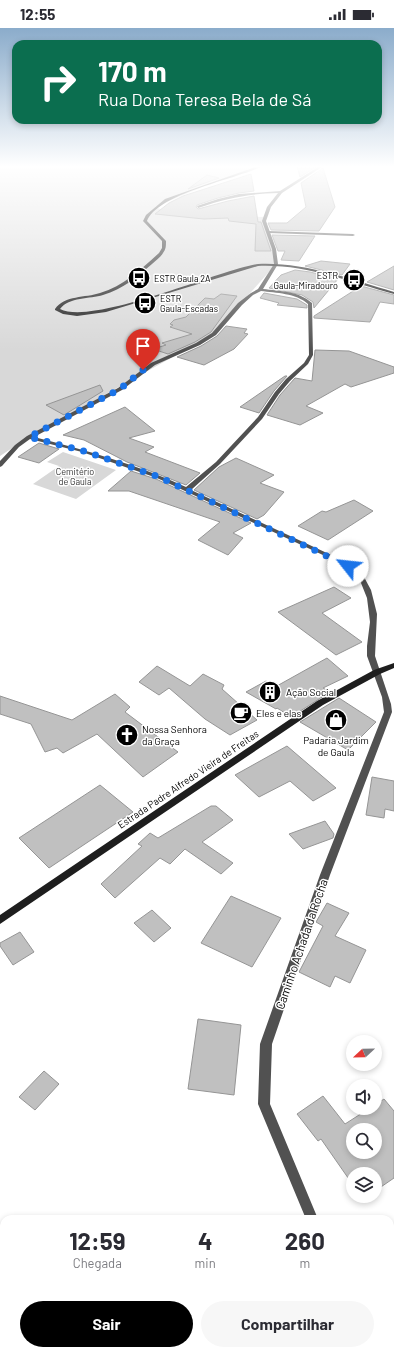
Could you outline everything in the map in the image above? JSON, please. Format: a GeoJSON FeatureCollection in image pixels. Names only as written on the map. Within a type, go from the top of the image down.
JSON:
{"type":"FeatureCollection","features":[{"type":"Feature","properties":{"kind":"main road"},"geometry":{"type":"LineString","coordinates":[[151,227],[164,241],[164,248],[161,254],[132,279],[112,291],[68,301],[61,304],[57,309],[62,313],[69,315],[97,312],[248,267],[276,264],[301,267],[394,293]]}},
{"type":"Feature","properties":{"kind":"main road","name":"Estrada Padre Alfredo Vieira de Freitas"},"geometry":{"type":"LineString","coordinates":[[0,920],[320,703],[394,665]]}},
{"type":"Feature","properties":{"kind":"street"},"geometry":{"type":"LineString","coordinates":[[0,465],[17,446],[29,437],[120,389],[153,364],[207,340],[214,334],[240,304],[252,294],[260,290],[276,264],[274,249],[268,227]]}},
{"type":"Feature","properties":{"kind":"street"},"geometry":{"type":"LineString","coordinates":[[269,232],[353,235]]}},
{"type":"Feature","properties":{"kind":"street"},"geometry":{"type":"LineString","coordinates":[[187,490],[218,463],[260,418],[288,380],[309,360],[311,355],[310,304],[308,301],[294,295],[260,290]]}},
{"type":"Feature","properties":{"kind":"street","name":"Caminho Achada da Rocha"},"geometry":{"type":"LineString","coordinates":[[29,437],[84,451],[135,468],[187,490],[335,558],[355,570],[364,583],[370,600],[374,619],[370,651],[387,698],[388,712],[325,875],[266,1044],[264,1104],[310,1215]]}},
{"type":"Feature","properties":{"kind":"green space"},"geometry":{"type":"Polygon","coordinates":[[[0,227],[267,227],[276,264],[214,334],[29,437],[0,456],[0,227]]]}},
{"type":"Feature","properties":{"kind":"green space","name":"Cemitério de Gaula"},"geometry":{"type":"Polygon","coordinates":[[[63,452],[116,470],[76,499],[33,484],[59,466],[47,462],[63,452]]]}},
{"type":"Feature","properties":{"kind":"building"},"geometry":{"type":"Polygon","coordinates":[[[256,227],[263,227],[271,251],[255,251],[256,227]]]}},
{"type":"Feature","properties":{"kind":"building"},"geometry":{"type":"Polygon","coordinates":[[[270,227],[322,227],[319,231],[271,230],[270,227]]]}},
{"type":"Feature","properties":{"kind":"building"},"geometry":{"type":"Polygon","coordinates":[[[272,235],[315,236],[299,261],[281,260],[285,251],[278,251],[272,235]]]}},
{"type":"Feature","properties":{"kind":"building"},"geometry":{"type":"Polygon","coordinates":[[[321,261],[350,264],[342,275],[305,266],[321,261]]]}},
{"type":"Feature","properties":{"kind":"building"},"geometry":{"type":"Polygon","coordinates":[[[394,266],[394,290],[367,282],[394,266]]]}},
{"type":"Feature","properties":{"kind":"building"},"geometry":{"type":"Polygon","coordinates":[[[295,270],[338,279],[314,308],[313,302],[302,295],[269,288],[281,275],[295,270]]]}},
{"type":"Feature","properties":{"kind":"building"},"geometry":{"type":"Polygon","coordinates":[[[361,286],[394,295],[394,304],[380,302],[370,322],[314,318],[314,316],[361,286]]]}},
{"type":"Feature","properties":{"kind":"building"},"geometry":{"type":"Polygon","coordinates":[[[264,293],[297,299],[307,305],[307,308],[277,305],[279,303],[260,298],[264,293]]]}},
{"type":"Feature","properties":{"kind":"building"},"geometry":{"type":"Polygon","coordinates":[[[221,294],[237,296],[211,332],[195,342],[168,354],[153,349],[166,345],[162,343],[192,334],[170,327],[173,325],[170,324],[174,320],[186,317],[205,298],[214,299],[221,294]]]}},
{"type":"Feature","properties":{"kind":"building"},"geometry":{"type":"Polygon","coordinates":[[[226,326],[247,329],[244,333],[248,334],[234,349],[204,365],[177,357],[201,346],[217,336],[226,326]]]}},
{"type":"Feature","properties":{"kind":"building"},"geometry":{"type":"Polygon","coordinates":[[[315,350],[349,351],[394,367],[394,373],[351,387],[345,384],[306,406],[323,413],[300,425],[267,415],[280,395],[295,378],[312,381],[315,350]]]}},
{"type":"Feature","properties":{"kind":"building"},"geometry":{"type":"Polygon","coordinates":[[[287,376],[274,391],[259,413],[240,407],[287,376]]]}},
{"type":"Feature","properties":{"kind":"building"},"geometry":{"type":"Polygon","coordinates":[[[100,385],[103,391],[64,415],[46,405],[100,385]]]}},
{"type":"Feature","properties":{"kind":"building"},"geometry":{"type":"Polygon","coordinates":[[[125,407],[155,431],[129,438],[154,447],[145,452],[200,473],[186,485],[127,462],[84,440],[63,435],[125,407]]]}},
{"type":"Feature","properties":{"kind":"building"},"geometry":{"type":"Polygon","coordinates":[[[39,443],[59,449],[39,463],[18,457],[39,443]]]}},
{"type":"Feature","properties":{"kind":"building"},"geometry":{"type":"Polygon","coordinates":[[[236,458],[274,475],[260,483],[284,492],[264,515],[257,519],[194,490],[219,467],[236,458]]]}},
{"type":"Feature","properties":{"kind":"building"},"geometry":{"type":"Polygon","coordinates":[[[131,471],[156,479],[251,523],[233,533],[243,538],[228,555],[198,540],[220,522],[129,491],[108,491],[131,471]]]}},
{"type":"Feature","properties":{"kind":"building"},"geometry":{"type":"Polygon","coordinates":[[[354,500],[373,511],[328,540],[298,526],[322,511],[326,512],[354,500]]]}},
{"type":"Feature","properties":{"kind":"building"},"geometry":{"type":"Polygon","coordinates":[[[334,587],[351,598],[322,613],[362,642],[336,655],[278,612],[334,587]]]}},
{"type":"Feature","properties":{"kind":"building"},"geometry":{"type":"Polygon","coordinates":[[[327,658],[348,676],[323,688],[330,692],[291,717],[246,692],[266,681],[275,687],[327,658]]]}},
{"type":"Feature","properties":{"kind":"building"},"geometry":{"type":"Polygon","coordinates":[[[157,666],[190,686],[203,674],[224,685],[222,689],[257,720],[230,735],[205,719],[169,688],[159,695],[139,682],[157,666]]]}},
{"type":"Feature","properties":{"kind":"building","name":"Nossa Senhora da Graça"},"geometry":{"type":"Polygon","coordinates":[[[115,694],[130,707],[125,712],[178,752],[143,777],[97,734],[63,753],[57,748],[45,752],[31,724],[0,714],[0,696],[72,720],[115,694]]]}},
{"type":"Feature","properties":{"kind":"building","name":"Padaria Jardim de Gaula"},"geometry":{"type":"Polygon","coordinates":[[[339,698],[376,722],[348,750],[300,722],[339,698]]]}},
{"type":"Feature","properties":{"kind":"building"},"geometry":{"type":"Polygon","coordinates":[[[287,746],[336,788],[313,801],[290,781],[259,797],[235,775],[287,746]]]}},
{"type":"Feature","properties":{"kind":"building"},"geometry":{"type":"Polygon","coordinates":[[[372,777],[394,781],[394,811],[385,809],[384,818],[366,815],[372,777]]]}},
{"type":"Feature","properties":{"kind":"building"},"geometry":{"type":"Polygon","coordinates":[[[100,785],[133,812],[49,868],[19,838],[100,785]]]}},
{"type":"Feature","properties":{"kind":"building"},"geometry":{"type":"Polygon","coordinates":[[[211,806],[216,806],[233,820],[202,842],[233,863],[221,874],[185,849],[170,864],[160,858],[115,898],[101,884],[142,846],[138,844],[150,833],[158,838],[211,806]]]}},
{"type":"Feature","properties":{"kind":"building"},"geometry":{"type":"Polygon","coordinates":[[[325,821],[334,834],[333,838],[303,849],[289,834],[325,821]]]}},
{"type":"Feature","properties":{"kind":"building"},"geometry":{"type":"Polygon","coordinates":[[[231,896],[281,918],[252,967],[201,943],[231,896]]]}},
{"type":"Feature","properties":{"kind":"building"},"geometry":{"type":"Polygon","coordinates":[[[327,903],[349,913],[335,936],[366,950],[350,983],[335,976],[330,987],[299,972],[323,926],[316,922],[327,903]]]}},
{"type":"Feature","properties":{"kind":"building"},"geometry":{"type":"Polygon","coordinates":[[[152,910],[171,928],[154,942],[134,923],[152,910]]]}},
{"type":"Feature","properties":{"kind":"building"},"geometry":{"type":"Polygon","coordinates":[[[20,932],[34,952],[13,965],[0,946],[0,943],[20,932]]]}},
{"type":"Feature","properties":{"kind":"building"},"geometry":{"type":"Polygon","coordinates":[[[198,1019],[241,1025],[234,1095],[188,1089],[198,1019]]]}},
{"type":"Feature","properties":{"kind":"building"},"geometry":{"type":"Polygon","coordinates":[[[44,1071],[59,1084],[35,1110],[19,1097],[44,1071]]]}},
{"type":"Feature","properties":{"kind":"building"},"geometry":{"type":"Polygon","coordinates":[[[323,1096],[346,1123],[346,1159],[382,1159],[382,1123],[347,1123],[359,1115],[382,1115],[382,1100],[384,1099],[394,1111],[394,1178],[382,1186],[382,1167],[346,1167],[346,1175],[321,1139],[318,1141],[297,1114],[323,1096]]]}},
{"type":"Feature","properties":{"kind":"place","name":"ESTR Gaula 2A"},"geometry":{"type":"Point","coordinates":[139,278]}},
{"type":"Feature","properties":{"kind":"place","name":"ESTR Gaula-Miradouro"},"geometry":{"type":"Point","coordinates":[354,280]}},
{"type":"Feature","properties":{"kind":"place","name":"ESTR Gaula-Escadas"},"geometry":{"type":"Point","coordinates":[145,303]}},
{"type":"Feature","properties":{"kind":"place","name":"Ação Social"},"geometry":{"type":"Point","coordinates":[270,692]}},
{"type":"Feature","properties":{"kind":"place","name":"Eles e elas"},"geometry":{"type":"Point","coordinates":[241,713]}},
{"type":"Feature","properties":{"kind":"place","name":"Padaria Jardim de Gaula"},"geometry":{"type":"Point","coordinates":[336,720]}},
{"type":"Feature","properties":{"kind":"place","name":"Nossa Senhora da Graça"},"geometry":{"type":"Point","coordinates":[127,735]}},
{"type":"Feature","properties":{"kind":"route"},"geometry":{"type":"LineString","coordinates":[[143,370],[120,389],[29,437],[84,451],[159,477],[299,541],[348,566]]}}]}
